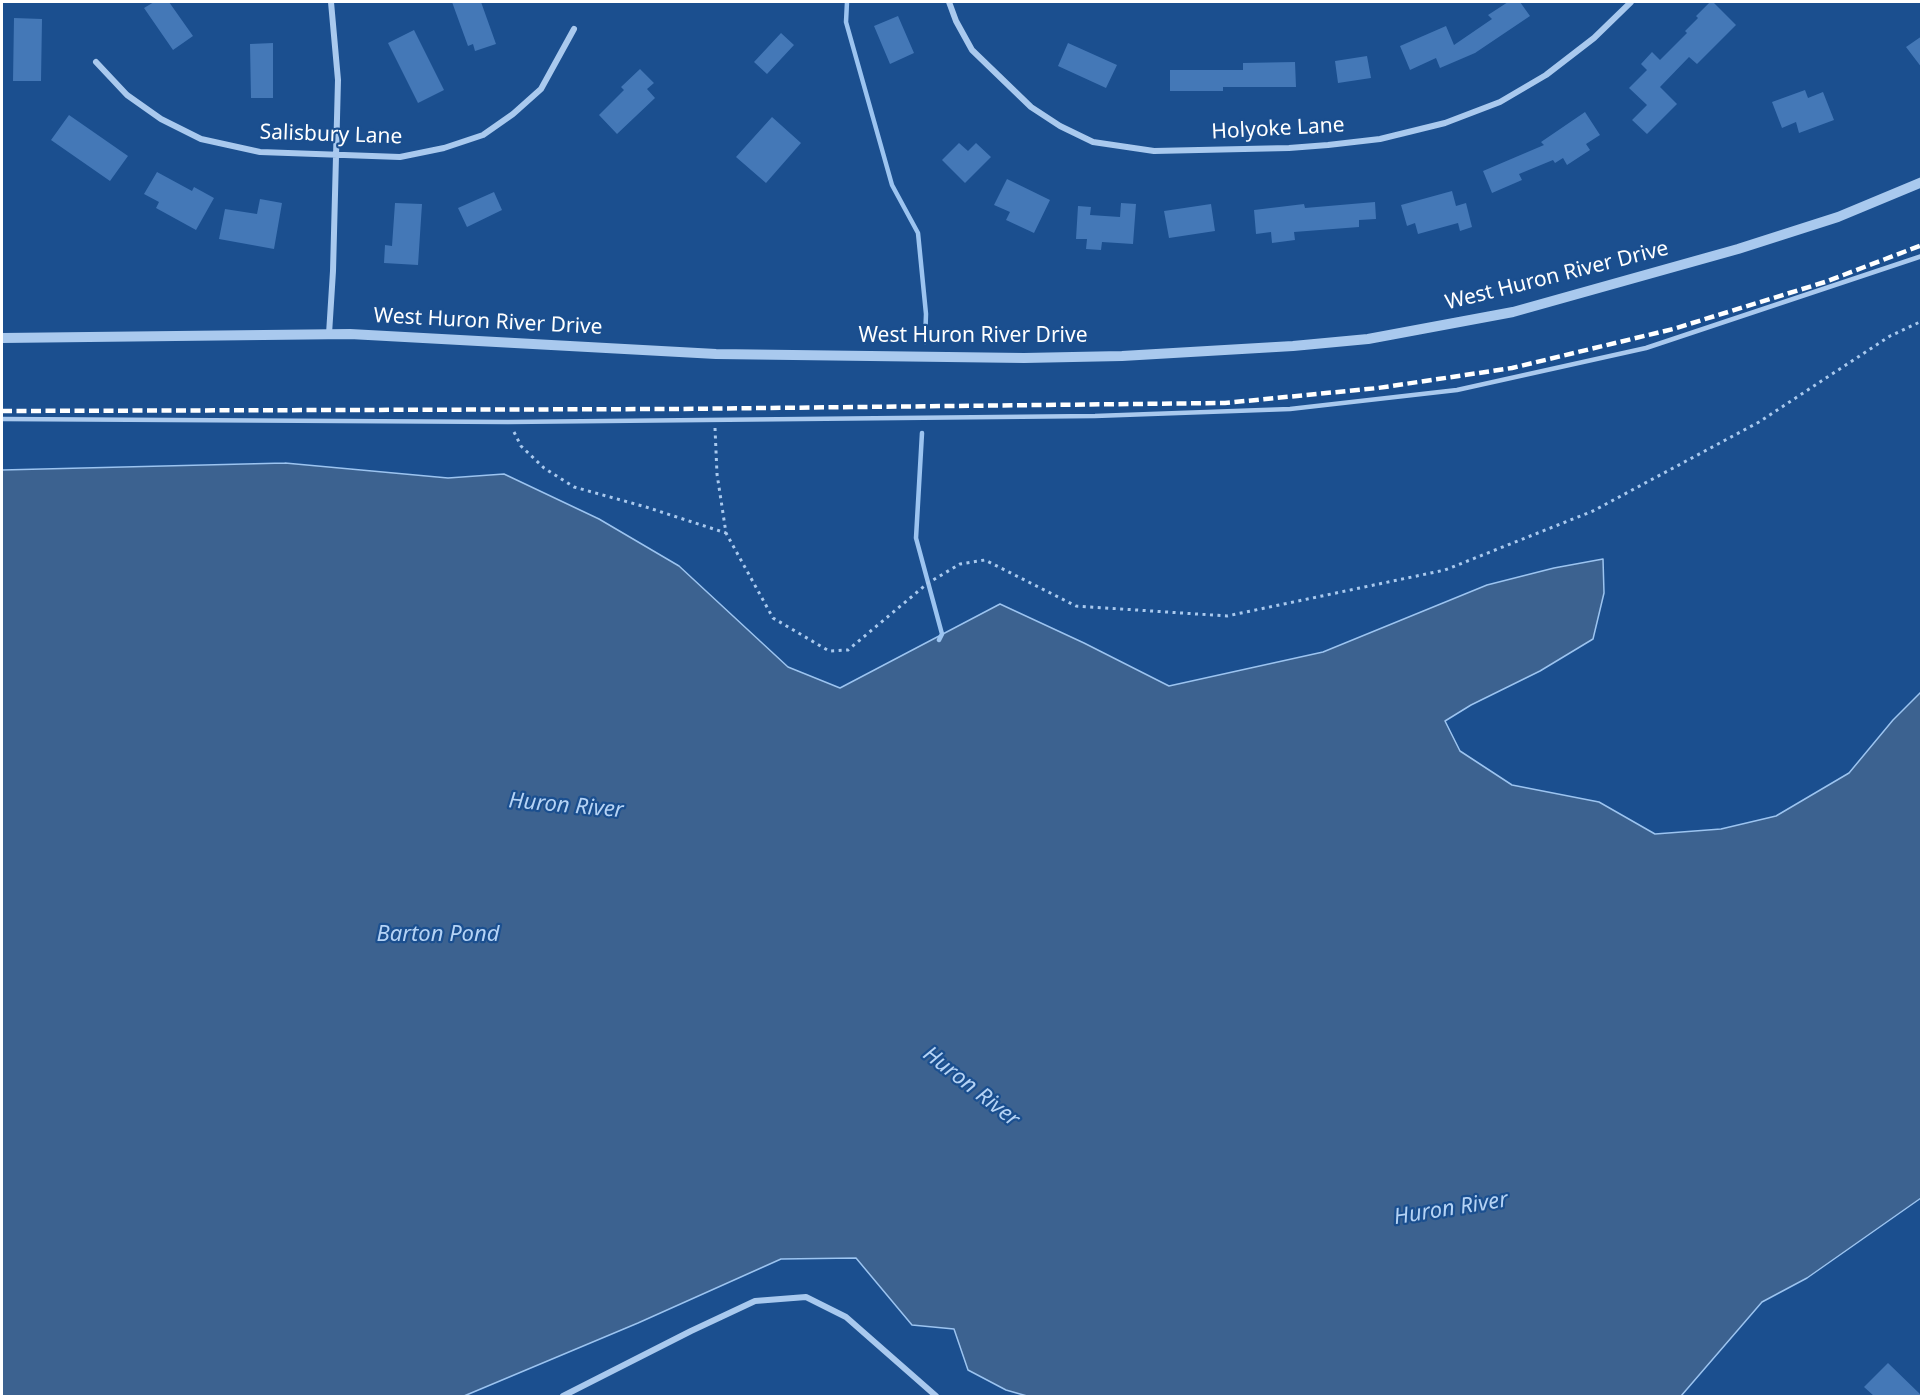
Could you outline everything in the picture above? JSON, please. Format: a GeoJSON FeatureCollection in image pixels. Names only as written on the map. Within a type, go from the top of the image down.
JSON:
{"type":"FeatureCollection","features":[{"type":"Feature","properties":{"kind":"street"},"geometry":{"type":"LineString","coordinates":[[329,334],[338,80],[331,2]]}},
{"type":"Feature","properties":{"kind":"street","name":"Holyoke Lane"},"geometry":{"type":"LineString","coordinates":[[949,2],[956,21],[972,50],[1031,107],[1060,126],[1093,142],[1154,151],[1328,145],[1380,139],[1445,123],[1500,102],[1546,75],[1594,38],[1631,2]]}},
{"type":"Feature","properties":{"kind":"street","name":"Salisbury Lane"},"geometry":{"type":"LineString","coordinates":[[96,62],[127,95],[161,119],[201,139],[260,152],[400,157],[444,148],[483,135],[513,114],[541,89],[574,29]]}},
{"type":"Feature","properties":{"kind":"street","name":"West Huron River Drive"},"geometry":{"type":"LineString","coordinates":[[2,338],[329,334],[716,354],[1024,358],[1293,346],[1368,339],[1513,312],[1738,249],[1838,218],[1922,182]]}},
{"type":"Feature","properties":{"kind":"street"},"geometry":{"type":"LineString","coordinates":[[563,1396],[691,1330],[755,1301],[806,1297],[846,1317],[936,1396]]}},
{"type":"Feature","properties":{"kind":"lane"},"geometry":{"type":"LineString","coordinates":[[2,419],[508,422],[1095,416],[1290,410],[1457,390],[1646,348],[1922,256]]}},
{"type":"Feature","properties":{"kind":"path"},"geometry":{"type":"LineString","coordinates":[[714,420],[717,474],[726,533],[773,618],[829,651],[848,651],[928,583],[960,564],[985,560],[1076,606],[1227,616],[1445,570],[1593,511],[1759,422],[1890,336],[1922,321]]}},
{"type":"Feature","properties":{"kind":"path"},"geometry":{"type":"LineString","coordinates":[[508,422],[521,446],[544,468],[574,487],[726,533]]}},
{"type":"Feature","properties":{"kind":"water","name":"Barton Pond"},"geometry":{"type":"Polygon","coordinates":[[[285,463],[448,478],[504,474],[599,519],[679,566],[788,667],[840,688],[1000,604],[1169,686],[1323,652],[1487,585],[1554,568],[1603,559],[1604,593],[1593,639],[1540,671],[1471,705],[1445,721],[1460,751],[1512,785],[1599,802],[1655,834],[1721,829],[1776,816],[1849,773],[1893,720],[1921,692],[1921,1198],[1807,1278],[1762,1302],[1681,1396],[1027,1396],[1006,1390],[968,1370],[954,1329],[912,1325],[856,1258],[781,1259],[638,1323],[464,1396],[2,1396],[2,470],[285,463]]]}},
{"type":"Feature","properties":{"kind":"building"},"geometry":{"type":"Polygon","coordinates":[[[154,2],[169,2],[193,36],[173,50],[144,8],[154,2]]]}},
{"type":"Feature","properties":{"kind":"building"},"geometry":{"type":"Polygon","coordinates":[[[452,2],[481,2],[496,44],[475,51],[473,44],[468,46],[452,2]]]}},
{"type":"Feature","properties":{"kind":"building"},"geometry":{"type":"Polygon","coordinates":[[[1508,2],[1520,2],[1530,16],[1475,53],[1440,68],[1436,58],[1410,70],[1400,46],[1446,26],[1454,45],[1492,19],[1488,15],[1508,2]]]}},
{"type":"Feature","properties":{"kind":"building"},"geometry":{"type":"Polygon","coordinates":[[[1710,2],[1713,2],[1736,25],[1697,64],[1689,57],[1660,87],[1677,104],[1647,134],[1632,120],[1647,105],[1629,88],[1647,70],[1641,64],[1652,52],[1660,60],[1687,33],[1685,31],[1698,18],[1696,16],[1710,2]]]}},
{"type":"Feature","properties":{"kind":"building"},"geometry":{"type":"Polygon","coordinates":[[[898,16],[914,53],[890,64],[874,26],[898,16]]]}},
{"type":"Feature","properties":{"kind":"building"},"geometry":{"type":"Polygon","coordinates":[[[14,18],[42,19],[41,81],[13,81],[14,18]]]}},
{"type":"Feature","properties":{"kind":"building"},"geometry":{"type":"Polygon","coordinates":[[[414,30],[444,90],[418,103],[388,43],[414,30]]]}},
{"type":"Feature","properties":{"kind":"building"},"geometry":{"type":"Polygon","coordinates":[[[781,33],[794,45],[767,74],[754,62],[781,33]]]}},
{"type":"Feature","properties":{"kind":"building"},"geometry":{"type":"Polygon","coordinates":[[[1922,36],[1922,68],[1906,47],[1922,36]]]}},
{"type":"Feature","properties":{"kind":"building"},"geometry":{"type":"Polygon","coordinates":[[[273,43],[273,98],[251,98],[250,44],[273,43]]]}},
{"type":"Feature","properties":{"kind":"building"},"geometry":{"type":"Polygon","coordinates":[[[1068,43],[1117,65],[1106,88],[1058,66],[1068,43]]]}},
{"type":"Feature","properties":{"kind":"building"},"geometry":{"type":"Polygon","coordinates":[[[1367,56],[1371,78],[1338,83],[1335,61],[1367,56]]]}},
{"type":"Feature","properties":{"kind":"building"},"geometry":{"type":"Polygon","coordinates":[[[1295,62],[1296,87],[1223,87],[1223,91],[1170,91],[1170,70],[1243,70],[1243,63],[1295,62]]]}},
{"type":"Feature","properties":{"kind":"building"},"geometry":{"type":"Polygon","coordinates":[[[640,69],[654,83],[647,89],[655,98],[617,134],[599,115],[624,90],[621,87],[640,69]]]}},
{"type":"Feature","properties":{"kind":"building"},"geometry":{"type":"Polygon","coordinates":[[[1805,90],[1808,98],[1823,92],[1834,120],[1799,133],[1796,122],[1782,128],[1772,102],[1805,90]]]}},
{"type":"Feature","properties":{"kind":"building"},"geometry":{"type":"Polygon","coordinates":[[[1585,112],[1600,135],[1586,144],[1590,150],[1567,165],[1563,158],[1555,163],[1553,160],[1519,174],[1522,180],[1492,193],[1483,171],[1544,145],[1541,142],[1585,112]]]}},
{"type":"Feature","properties":{"kind":"building"},"geometry":{"type":"Polygon","coordinates":[[[69,115],[128,156],[110,181],[51,140],[69,115]]]}},
{"type":"Feature","properties":{"kind":"building"},"geometry":{"type":"Polygon","coordinates":[[[772,117],[801,143],[766,183],[736,157],[772,117]]]}},
{"type":"Feature","properties":{"kind":"building"},"geometry":{"type":"Polygon","coordinates":[[[959,143],[968,151],[976,143],[991,157],[965,183],[942,160],[959,143]]]}},
{"type":"Feature","properties":{"kind":"building"},"geometry":{"type":"Polygon","coordinates":[[[157,172],[192,191],[194,187],[214,198],[196,230],[156,208],[159,202],[144,194],[157,172]]]}},
{"type":"Feature","properties":{"kind":"building"},"geometry":{"type":"Polygon","coordinates":[[[1007,179],[1050,200],[1034,233],[1006,220],[1010,212],[994,205],[1007,179]]]}},
{"type":"Feature","properties":{"kind":"building"},"geometry":{"type":"Polygon","coordinates":[[[1452,191],[1456,206],[1466,203],[1472,227],[1460,231],[1458,223],[1418,234],[1415,223],[1407,226],[1401,205],[1452,191]]]}},
{"type":"Feature","properties":{"kind":"building"},"geometry":{"type":"Polygon","coordinates":[[[494,192],[502,210],[467,227],[458,208],[494,192]]]}},
{"type":"Feature","properties":{"kind":"building"},"geometry":{"type":"Polygon","coordinates":[[[260,199],[282,203],[274,249],[219,239],[225,209],[257,214],[260,199]]]}},
{"type":"Feature","properties":{"kind":"building"},"geometry":{"type":"Polygon","coordinates":[[[1375,202],[1376,219],[1359,220],[1359,227],[1294,232],[1295,240],[1272,243],[1271,232],[1256,234],[1254,210],[1304,204],[1305,208],[1375,202]]]}},
{"type":"Feature","properties":{"kind":"building"},"geometry":{"type":"Polygon","coordinates":[[[395,203],[422,204],[418,265],[384,263],[385,245],[392,246],[395,203]]]}},
{"type":"Feature","properties":{"kind":"building"},"geometry":{"type":"Polygon","coordinates":[[[1121,203],[1136,204],[1133,244],[1102,242],[1101,250],[1086,249],[1087,239],[1076,239],[1078,206],[1091,207],[1090,215],[1120,217],[1121,203]]]}},
{"type":"Feature","properties":{"kind":"building"},"geometry":{"type":"Polygon","coordinates":[[[1211,204],[1215,231],[1169,238],[1164,211],[1211,204]]]}},
{"type":"Feature","properties":{"kind":"building"},"geometry":{"type":"Polygon","coordinates":[[[1888,1363],[1922,1396],[1874,1396],[1864,1387],[1888,1363]]]}},
{"type":"Feature","properties":{"kind":"waterway"},"geometry":{"type":"LineString","coordinates":[[847,2],[846,22],[892,185],[918,233],[926,314],[925,342]]}},
{"type":"Feature","properties":{"kind":"waterway"},"geometry":{"type":"LineString","coordinates":[[922,433],[916,538],[942,634],[939,640]]}},
{"type":"Feature","properties":{"kind":"railway"},"geometry":{"type":"LineString","coordinates":[[2,411],[675,409],[1225,403],[1378,388],[1512,368],[1673,329],[1825,282],[1922,245]]}},
{"type":"Feature","properties":{"kind":"water label","name":"Huron River"},"geometry":{"type":"Point","coordinates":[566,806]}},
{"type":"Feature","properties":{"kind":"water label","name":"Huron River"},"geometry":{"type":"Point","coordinates":[971,1087]}},
{"type":"Feature","properties":{"kind":"water label","name":"Huron River"},"geometry":{"type":"Point","coordinates":[1451,1209]}}]}
